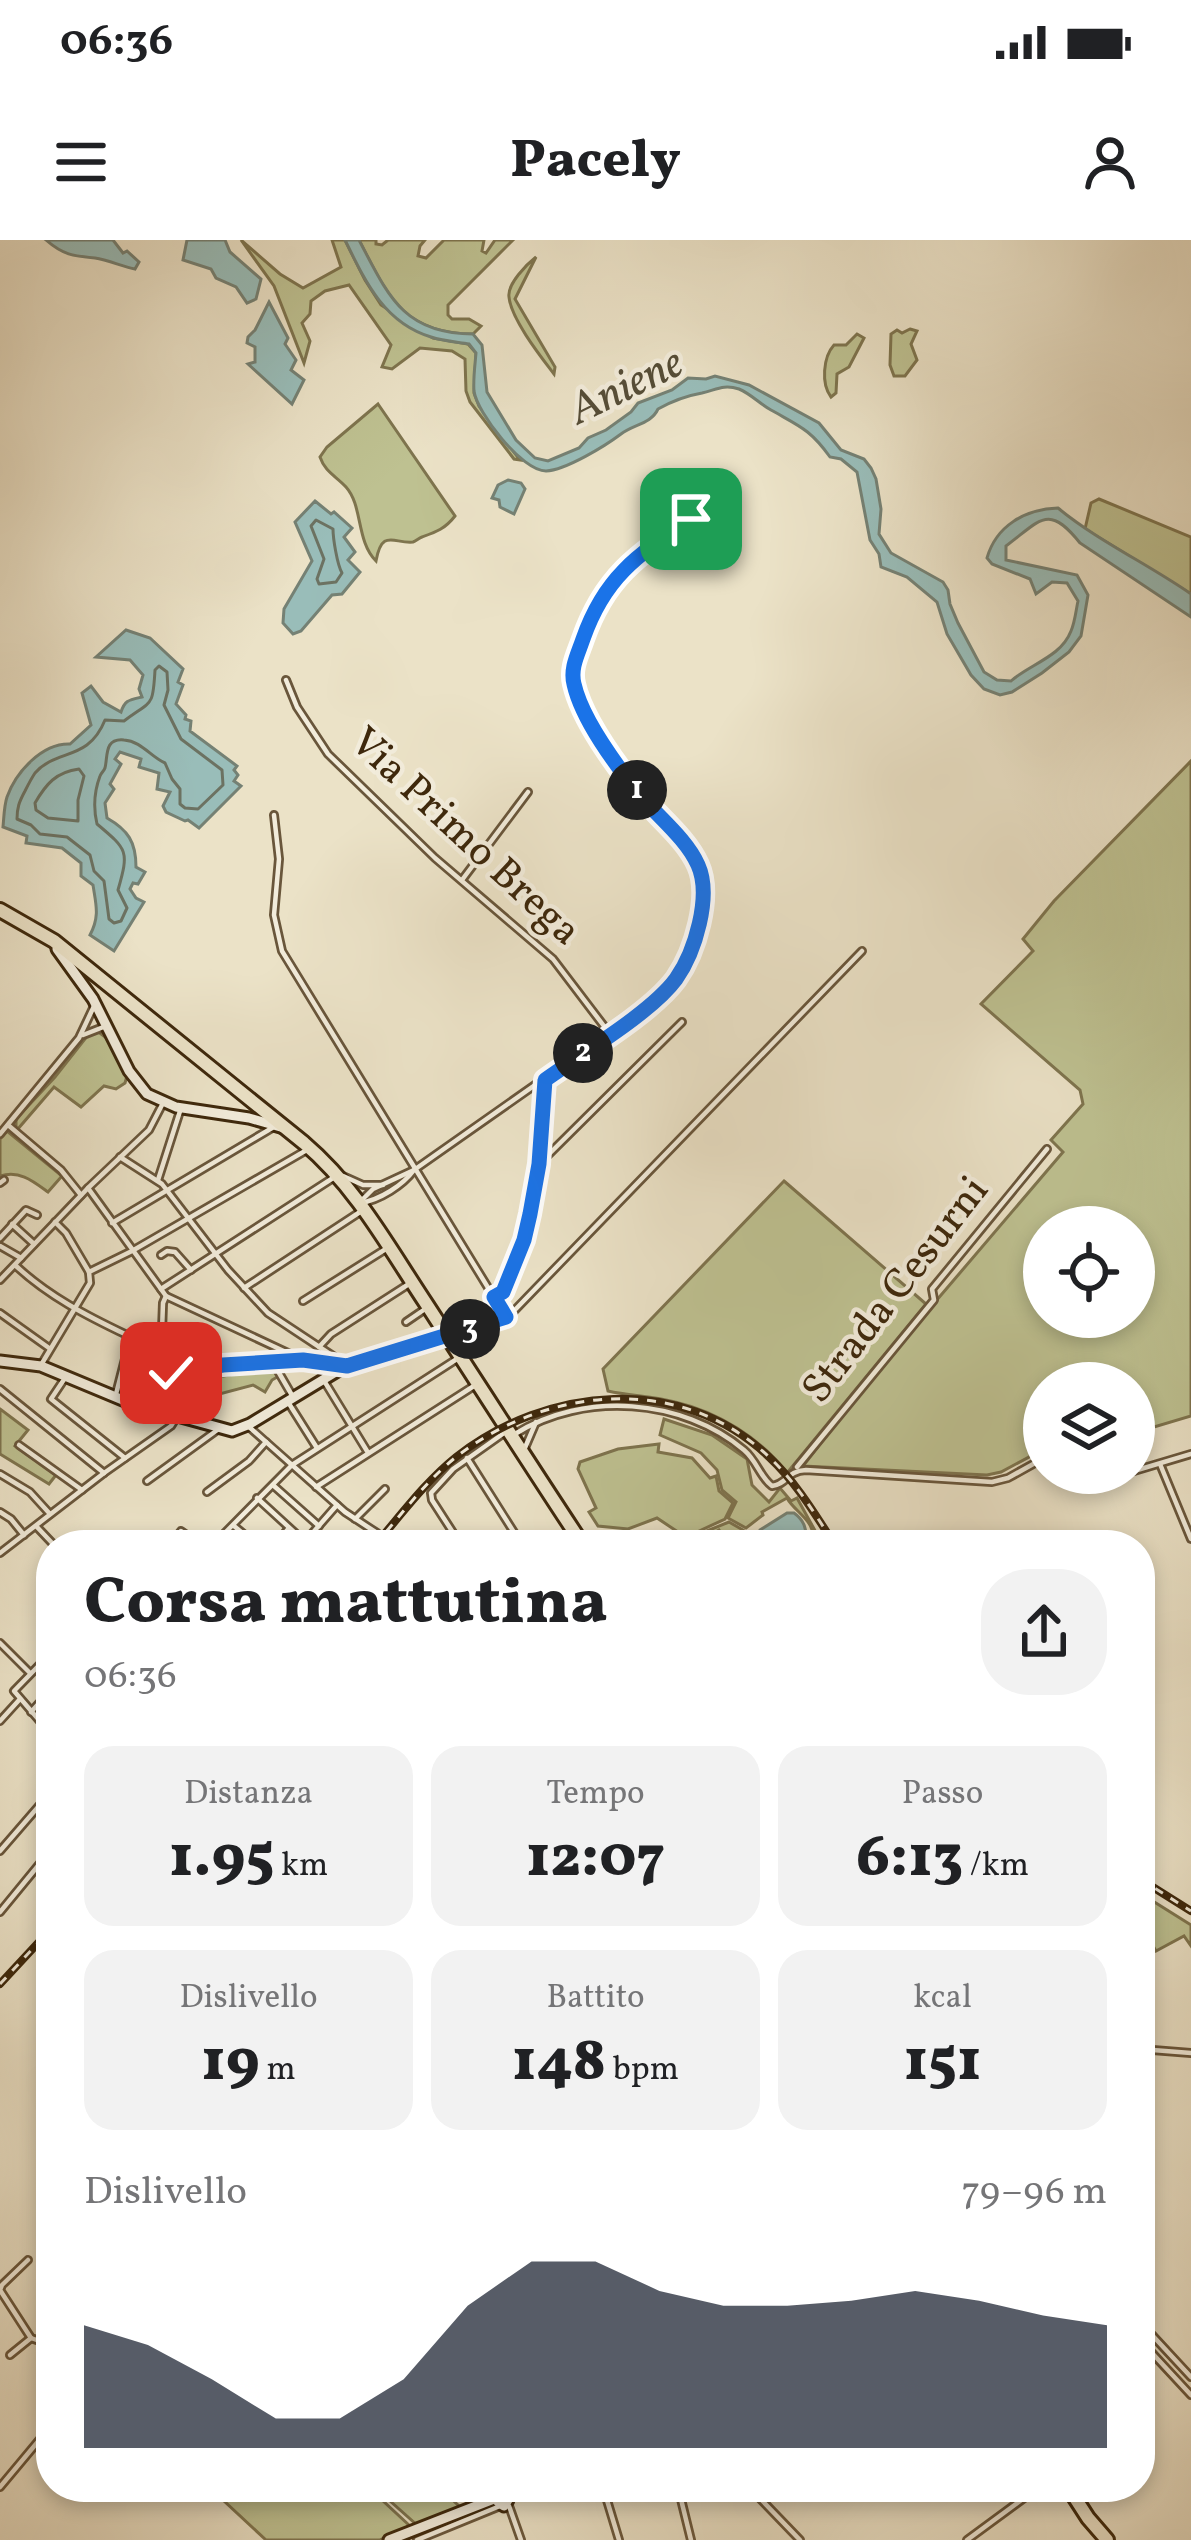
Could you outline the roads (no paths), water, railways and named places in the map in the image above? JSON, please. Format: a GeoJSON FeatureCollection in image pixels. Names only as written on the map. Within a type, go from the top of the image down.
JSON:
{"type":"FeatureCollection","features":[{"type":"Feature","properties":{"kind":"main road"},"geometry":{"type":"LineString","coordinates":[[0,910],[35,930],[87,979],[257,1114],[310,1148],[370,1208],[379,1231],[568,1530]]}},
{"type":"Feature","properties":{"kind":"main road"},"geometry":{"type":"LineString","coordinates":[[1074,2502],[1107,2540]]}},
{"type":"Feature","properties":{"kind":"street"},"geometry":{"type":"LineString","coordinates":[[370,1208],[368,1193],[414,1170],[610,1034],[652,1003],[683,966],[700,920],[701,876],[692,855],[632,784],[589,720],[574,686],[573,670],[594,609],[631,561],[692,518],[724,481]]}},
{"type":"Feature","properties":{"kind":"street","name":"Via Primo Brega"},"geometry":{"type":"LineString","coordinates":[[286,680],[324,749],[555,962],[610,1034]]}},
{"type":"Feature","properties":{"kind":"street"},"geometry":{"type":"LineString","coordinates":[[461,880],[529,792]]}},
{"type":"Feature","properties":{"kind":"street"},"geometry":{"type":"LineString","coordinates":[[274,815],[279,859],[274,915],[281,951],[506,1317]]}},
{"type":"Feature","properties":{"kind":"street"},"geometry":{"type":"LineString","coordinates":[[0,1360],[40,1366],[115,1398],[232,1431],[347,1366],[506,1317],[862,951]]}},
{"type":"Feature","properties":{"kind":"street"},"geometry":{"type":"LineString","coordinates":[[87,979],[138,1084],[162,1102],[181,1108],[257,1114]]}},
{"type":"Feature","properties":{"kind":"street"},"geometry":{"type":"LineString","coordinates":[[0,1134],[79,1038],[95,1003]]}},
{"type":"Feature","properties":{"kind":"street"},"geometry":{"type":"LineString","coordinates":[[90,1017],[105,1021]]}},
{"type":"Feature","properties":{"kind":"street"},"geometry":{"type":"LineString","coordinates":[[79,1038],[105,1021]]}},
{"type":"Feature","properties":{"kind":"street"},"geometry":{"type":"LineString","coordinates":[[539,1164],[682,1022]]}},
{"type":"Feature","properties":{"kind":"street"},"geometry":{"type":"LineString","coordinates":[[494,1297],[503,1292],[524,1240],[539,1164],[545,1080]]}},
{"type":"Feature","properties":{"kind":"street"},"geometry":{"type":"LineString","coordinates":[[0,1280],[153,1125],[162,1102]]}},
{"type":"Feature","properties":{"kind":"street"},"geometry":{"type":"LineString","coordinates":[[158,1180],[181,1108]]}},
{"type":"Feature","properties":{"kind":"street"},"geometry":{"type":"LineString","coordinates":[[8,1125],[61,1170],[81,1195]]}},
{"type":"Feature","properties":{"kind":"street"},"geometry":{"type":"LineString","coordinates":[[112,1223],[280,1128]]}},
{"type":"Feature","properties":{"kind":"street"},"geometry":{"type":"LineString","coordinates":[[89,1272],[310,1148]]}},
{"type":"Feature","properties":{"kind":"street","name":"Strada Cesurni"},"geometry":{"type":"LineString","coordinates":[[536,1422],[584,1408],[650,1408],[691,1419],[726,1436],[754,1460],[770,1486],[779,1485],[934,1300],[932,1289],[1047,1150]]}},
{"type":"Feature","properties":{"kind":"street"},"geometry":{"type":"LineString","coordinates":[[120,1156],[158,1180],[270,1315],[347,1366]]}},
{"type":"Feature","properties":{"kind":"street"},"geometry":{"type":"LineString","coordinates":[[244,1288],[370,1208],[414,1170]]}},
{"type":"Feature","properties":{"kind":"street"},"geometry":{"type":"LineString","coordinates":[[161,1359],[164,1292],[191,1270],[338,1174],[365,1186],[383,1185]]}},
{"type":"Feature","properties":{"kind":"street"},"geometry":{"type":"LineString","coordinates":[[88,1188],[164,1292],[303,1360]]}},
{"type":"Feature","properties":{"kind":"street"},"geometry":{"type":"LineString","coordinates":[[370,1208],[382,1196]]}},
{"type":"Feature","properties":{"kind":"street"},"geometry":{"type":"LineString","coordinates":[[22,1258],[1,1237],[27,1209],[37,1215]]}},
{"type":"Feature","properties":{"kind":"street"},"geometry":{"type":"LineString","coordinates":[[40,1366],[90,1282],[89,1272],[56,1222]]}},
{"type":"Feature","properties":{"kind":"street"},"geometry":{"type":"LineString","coordinates":[[13,1224],[34,1244]]}},
{"type":"Feature","properties":{"kind":"street"},"geometry":{"type":"LineString","coordinates":[[303,1301],[389,1247]]}},
{"type":"Feature","properties":{"kind":"street"},"geometry":{"type":"LineString","coordinates":[[161,1255],[175,1252],[191,1270]]}},
{"type":"Feature","properties":{"kind":"street"},"geometry":{"type":"LineString","coordinates":[[15,1265],[74,1308],[128,1335],[115,1398]]}},
{"type":"Feature","properties":{"kind":"street"},"geometry":{"type":"LineString","coordinates":[[320,1346],[412,1282]]}},
{"type":"Feature","properties":{"kind":"street"},"geometry":{"type":"LineString","coordinates":[[406,1322],[428,1307]]}},
{"type":"Feature","properties":{"kind":"street"},"geometry":{"type":"LineString","coordinates":[[0,1313],[51,1349]]}},
{"type":"Feature","properties":{"kind":"street"},"geometry":{"type":"LineString","coordinates":[[227,1530],[292,1465],[460,1357]]}},
{"type":"Feature","properties":{"kind":"street"},"geometry":{"type":"LineString","coordinates":[[125,1361],[167,1373],[303,1360],[347,1366]]}},
{"type":"Feature","properties":{"kind":"street"},"geometry":{"type":"LineString","coordinates":[[274,1364],[317,1448]]}},
{"type":"Feature","properties":{"kind":"street"},"geometry":{"type":"LineString","coordinates":[[65,1377],[51,1399],[125,1458]]}},
{"type":"Feature","properties":{"kind":"street"},"geometry":{"type":"LineString","coordinates":[[322,1379],[368,1453]]}},
{"type":"Feature","properties":{"kind":"street"},"geometry":{"type":"LineString","coordinates":[[316,1487],[477,1384]]}},
{"type":"Feature","properties":{"kind":"street"},"geometry":{"type":"LineString","coordinates":[[0,1389],[104,1473]]}},
{"type":"Feature","properties":{"kind":"street"},"geometry":{"type":"LineString","coordinates":[[0,1553],[173,1425],[177,1416]]}},
{"type":"Feature","properties":{"kind":"street"},"geometry":{"type":"LineString","coordinates":[[513,1442],[536,1422]]}},
{"type":"Feature","properties":{"kind":"street"},"geometry":{"type":"LineString","coordinates":[[513,1442],[521,1442],[536,1422]]}},
{"type":"Feature","properties":{"kind":"street"},"geometry":{"type":"LineString","coordinates":[[247,1425],[372,1530]]}},
{"type":"Feature","properties":{"kind":"street"},"geometry":{"type":"LineString","coordinates":[[147,1481],[220,1428]]}},
{"type":"Feature","properties":{"kind":"street"},"geometry":{"type":"LineString","coordinates":[[452,1530],[430,1496],[440,1481],[467,1458],[532,1432]]}},
{"type":"Feature","properties":{"kind":"street"},"geometry":{"type":"LineString","coordinates":[[207,1492],[247,1463],[266,1442]]}},
{"type":"Feature","properties":{"kind":"street"},"geometry":{"type":"LineString","coordinates":[[19,1445],[82,1490]]}},
{"type":"Feature","properties":{"kind":"street"},"geometry":{"type":"LineString","coordinates":[[1155,1465],[1191,1454]]}},
{"type":"Feature","properties":{"kind":"street"},"geometry":{"type":"LineString","coordinates":[[467,1458],[513,1530]]}},
{"type":"Feature","properties":{"kind":"street"},"geometry":{"type":"LineString","coordinates":[[1160,1464],[1191,1539]]}},
{"type":"Feature","properties":{"kind":"street","name":"Strada Cesurni"},"geometry":{"type":"LineString","coordinates":[[794,1470],[992,1482],[1023,1470]]}},
{"type":"Feature","properties":{"kind":"street"},"geometry":{"type":"LineString","coordinates":[[0,1474],[28,1490],[50,1514]]}},
{"type":"Feature","properties":{"kind":"street"},"geometry":{"type":"LineString","coordinates":[[272,1484],[319,1526]]}},
{"type":"Feature","properties":{"kind":"street"},"geometry":{"type":"LineString","coordinates":[[355,1520],[385,1489]]}},
{"type":"Feature","properties":{"kind":"street"},"geometry":{"type":"LineString","coordinates":[[257,1498],[289,1528]]}},
{"type":"Feature","properties":{"kind":"street"},"geometry":{"type":"LineString","coordinates":[[315,1530],[337,1505]]}},
{"type":"Feature","properties":{"kind":"street"},"geometry":{"type":"LineString","coordinates":[[0,1512],[24,1535]]}},
{"type":"Feature","properties":{"kind":"street"},"geometry":{"type":"LineString","coordinates":[[232,1524],[239,1530]]}},
{"type":"Feature","properties":{"kind":"street"},"geometry":{"type":"LineString","coordinates":[[36,1526],[40,1530]]}},
{"type":"Feature","properties":{"kind":"street"},"geometry":{"type":"LineString","coordinates":[[0,1642],[31,1674]]}},
{"type":"Feature","properties":{"kind":"street"},"geometry":{"type":"LineString","coordinates":[[36,1669],[15,1689],[36,1717]]}},
{"type":"Feature","properties":{"kind":"street"},"geometry":{"type":"LineString","coordinates":[[0,1721],[18,1697]]}},
{"type":"Feature","properties":{"kind":"street"},"geometry":{"type":"LineString","coordinates":[[32,1712],[36,1707]]}},
{"type":"Feature","properties":{"kind":"street"},"geometry":{"type":"LineString","coordinates":[[0,1851],[36,1809]]}},
{"type":"Feature","properties":{"kind":"street"},"geometry":{"type":"LineString","coordinates":[[0,1912],[36,1868]]}},
{"type":"Feature","properties":{"kind":"street"},"geometry":{"type":"LineString","coordinates":[[1155,2048],[1191,2053]]}},
{"type":"Feature","properties":{"kind":"street"},"geometry":{"type":"LineString","coordinates":[[28,2260],[0,2290],[36,2340]]}},
{"type":"Feature","properties":{"kind":"street"},"geometry":{"type":"LineString","coordinates":[[10,2355],[31,2338]]}},
{"type":"Feature","properties":{"kind":"street"},"geometry":{"type":"LineString","coordinates":[[1155,2338],[1191,2377]]}},
{"type":"Feature","properties":{"kind":"street"},"geometry":{"type":"LineString","coordinates":[[1155,2356],[1191,2395]]}},
{"type":"Feature","properties":{"kind":"street"},"geometry":{"type":"LineString","coordinates":[[0,2487],[36,2444]]}},
{"type":"Feature","properties":{"kind":"street"},"geometry":{"type":"LineString","coordinates":[[389,2540],[500,2502]]}},
{"type":"Feature","properties":{"kind":"street"},"geometry":{"type":"LineString","coordinates":[[417,2540],[501,2502]]}},
{"type":"Feature","properties":{"kind":"street"},"geometry":{"type":"LineString","coordinates":[[504,2502],[521,2540]]}},
{"type":"Feature","properties":{"kind":"street"},"geometry":{"type":"LineString","coordinates":[[608,2502],[619,2540]]}},
{"type":"Feature","properties":{"kind":"street"},"geometry":{"type":"LineString","coordinates":[[682,2502],[691,2540]]}},
{"type":"Feature","properties":{"kind":"street"},"geometry":{"type":"LineString","coordinates":[[763,2502],[800,2540]]}},
{"type":"Feature","properties":{"kind":"street"},"geometry":{"type":"LineString","coordinates":[[967,2540],[1019,2502]]}},
{"type":"Feature","properties":{"kind":"water"},"geometry":{"type":"Polygon","coordinates":[[[46,240],[113,240],[139,262],[135,269],[74,255],[46,240]]]}},
{"type":"Feature","properties":{"kind":"water"},"geometry":{"type":"Polygon","coordinates":[[[187,240],[225,240],[230,252],[261,279],[256,299],[247,303],[236,287],[216,278],[211,269],[183,260],[187,240]]]}},
{"type":"Feature","properties":{"kind":"water"},"geometry":{"type":"Polygon","coordinates":[[[345,240],[359,240],[389,294],[414,319],[449,332],[473,334],[482,345],[487,392],[516,440],[535,458],[548,461],[579,448],[638,403],[688,378],[715,376],[749,385],[819,423],[841,450],[864,459],[871,468],[881,509],[879,534],[891,553],[943,582],[984,672],[997,680],[1011,681],[1053,654],[1066,640],[1074,620],[1078,601],[1067,583],[1052,582],[1036,594],[1030,579],[987,558],[1005,528],[1034,512],[1058,508],[1191,594],[1191,617],[1080,543],[1060,523],[1044,520],[1006,546],[1006,560],[1077,575],[1088,595],[1081,636],[1069,652],[1012,692],[1000,695],[984,689],[947,634],[937,602],[907,577],[881,567],[870,540],[857,472],[830,457],[804,429],[743,391],[724,387],[669,403],[647,421],[574,462],[554,470],[536,468],[513,451],[483,413],[474,391],[476,353],[469,344],[431,337],[401,322],[369,285],[345,240]]]}},
{"type":"Feature","properties":{"kind":"water"},"geometry":{"type":"Polygon","coordinates":[[[269,302],[296,360],[291,370],[304,380],[292,404],[248,364],[255,362],[255,347],[247,343],[248,337],[269,302]]]}},
{"type":"Feature","properties":{"kind":"water"},"geometry":{"type":"Polygon","coordinates":[[[508,480],[525,489],[514,514],[492,498],[498,485],[508,480]]]}},
{"type":"Feature","properties":{"kind":"water"},"geometry":{"type":"Polygon","coordinates":[[[315,501],[352,528],[344,537],[355,552],[348,560],[360,572],[342,594],[332,595],[293,634],[283,623],[284,609],[312,561],[295,522],[315,501]]]}},
{"type":"Feature","properties":{"kind":"water"},"geometry":{"type":"Polygon","coordinates":[[[126,630],[150,638],[183,669],[176,704],[191,721],[190,731],[237,766],[234,781],[241,786],[199,828],[166,812],[163,806],[170,792],[157,789],[159,773],[139,767],[141,759],[120,752],[115,759],[121,764],[110,784],[114,789],[105,803],[107,818],[129,838],[136,867],[145,872],[130,889],[144,902],[114,951],[90,935],[96,905],[93,885],[81,876],[81,863],[62,848],[26,843],[27,836],[3,827],[7,797],[24,769],[50,748],[70,744],[91,725],[82,693],[91,686],[103,702],[121,712],[128,701],[142,697],[143,675],[130,660],[96,657],[126,630]]]}},
{"type":"Feature","properties":{"kind":"water"},"geometry":{"type":"Polygon","coordinates":[[[794,1513],[805,1530],[760,1530],[794,1513]]]}},
{"type":"Feature","properties":{"kind":"railway"},"geometry":{"type":"LineString","coordinates":[[388,1530],[445,1467],[492,1433],[531,1415],[614,1399],[655,1401],[696,1412],[734,1430],[788,1477],[825,1530]]}},
{"type":"Feature","properties":{"kind":"railway"},"geometry":{"type":"LineString","coordinates":[[1155,1888],[1191,1911]]}},
{"type":"Feature","properties":{"kind":"railway"},"geometry":{"type":"LineString","coordinates":[[0,1984],[36,1945]]}},
{"type":"Feature","properties":{"kind":"water label","name":"Aniene"},"geometry":{"type":"Point","coordinates":[627,388]}}]}
